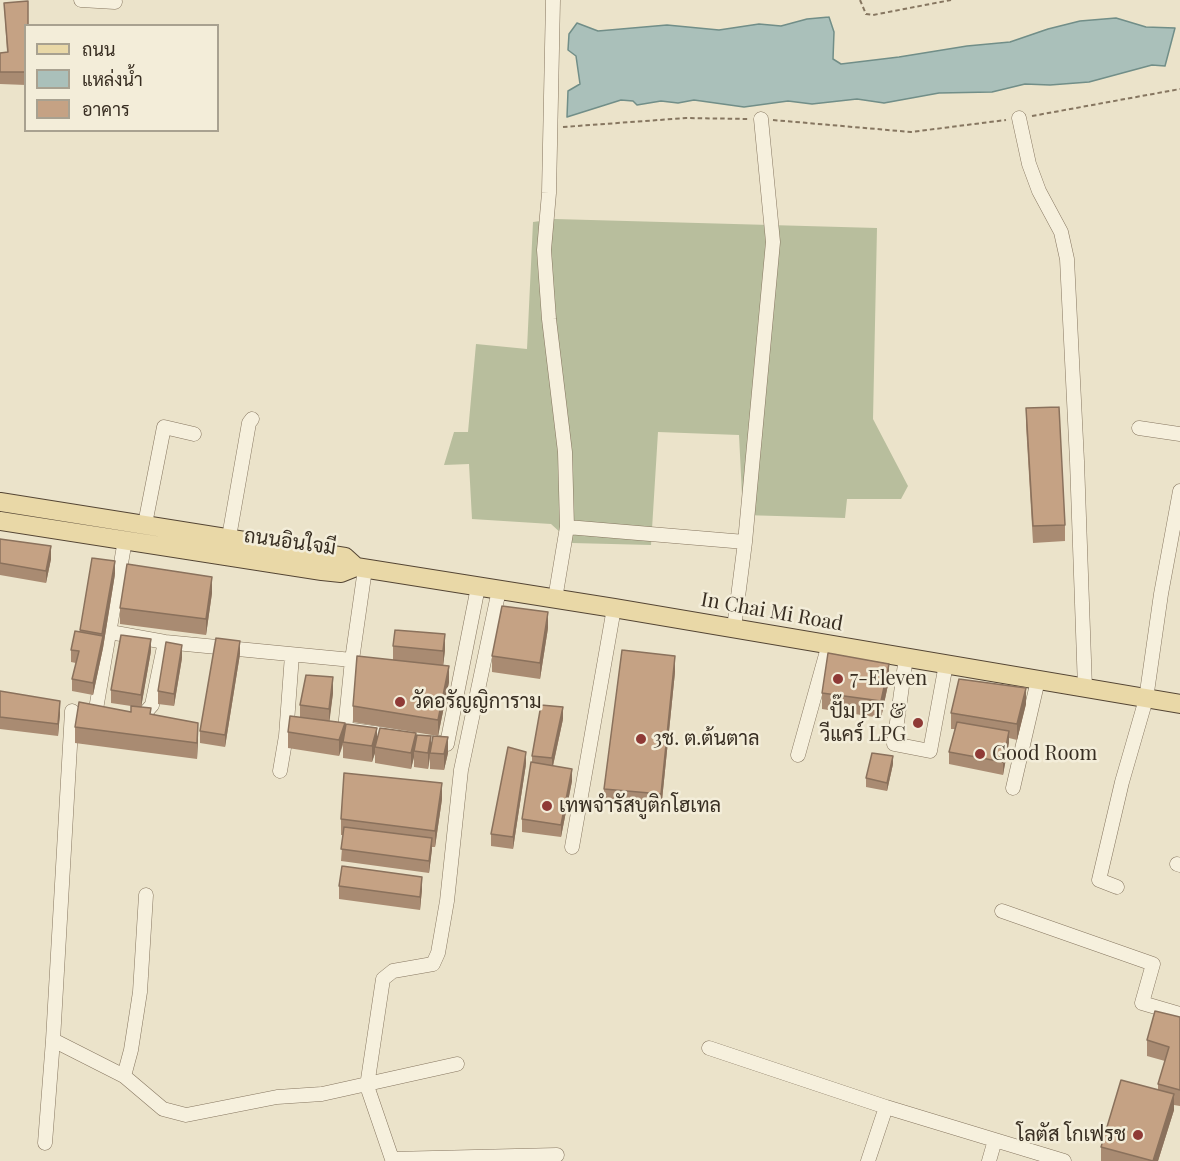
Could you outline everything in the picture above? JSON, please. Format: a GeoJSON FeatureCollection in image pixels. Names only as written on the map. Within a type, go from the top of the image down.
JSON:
{"type":"FeatureCollection","features":[{"type":"Feature","properties":{"kind":"main road","name":"ถนนอินใจมี"},"geometry":{"type":"LineString","coordinates":[[0,502],[345,557],[360,568]]}},
{"type":"Feature","properties":{"kind":"main road","name":"ถนนอินใจมี"},"geometry":{"type":"LineString","coordinates":[[0,521],[322,571],[341,573],[360,568]]}},
{"type":"Feature","properties":{"kind":"main road","name":"In Chai Mi Road"},"geometry":{"type":"LineString","coordinates":[[360,568],[614,608],[1180,704]]}},
{"type":"Feature","properties":{"kind":"street"},"geometry":{"type":"LineString","coordinates":[[81,0],[116,2]]}},
{"type":"Feature","properties":{"kind":"street"},"geometry":{"type":"LineString","coordinates":[[553,0],[549,194],[544,250],[549,319],[566,452],[567,527],[555,599]]}},
{"type":"Feature","properties":{"kind":"street"},"geometry":{"type":"LineString","coordinates":[[1019,118],[1029,164],[1039,191],[1061,232],[1067,258],[1077,461],[1084,688]]}},
{"type":"Feature","properties":{"kind":"street"},"geometry":{"type":"LineString","coordinates":[[734,628],[745,542],[773,243],[761,119]]}},
{"type":"Feature","properties":{"kind":"street"},"geometry":{"type":"LineString","coordinates":[[229,537],[249,423],[252,419]]}},
{"type":"Feature","properties":{"kind":"street"},"geometry":{"type":"LineString","coordinates":[[145,524],[164,427],[194,434]]}},
{"type":"Feature","properties":{"kind":"street"},"geometry":{"type":"LineString","coordinates":[[1139,428],[1180,434]]}},
{"type":"Feature","properties":{"kind":"street"},"geometry":{"type":"LineString","coordinates":[[1117,887],[1099,880],[1122,782],[1146,699],[1161,594],[1180,491]]}},
{"type":"Feature","properties":{"kind":"street"},"geometry":{"type":"LineString","coordinates":[[567,527],[745,542]]}},
{"type":"Feature","properties":{"kind":"street"},"geometry":{"type":"LineString","coordinates":[[45,1143],[53,1040],[67,710],[100,716],[110,632],[125,540]]}},
{"type":"Feature","properties":{"kind":"street"},"geometry":{"type":"LineString","coordinates":[[360,568],[345,729],[447,744],[478,586]]}},
{"type":"Feature","properties":{"kind":"street"},"geometry":{"type":"LineString","coordinates":[[499,590],[461,770],[447,901],[438,952],[433,964],[393,971],[383,979],[367,1086],[392,1160],[557,1155]]}},
{"type":"Feature","properties":{"kind":"street"},"geometry":{"type":"LineString","coordinates":[[572,847],[614,608]]}},
{"type":"Feature","properties":{"kind":"street"},"geometry":{"type":"LineString","coordinates":[[110,632],[165,642],[352,660]]}},
{"type":"Feature","properties":{"kind":"street"},"geometry":{"type":"LineString","coordinates":[[128,720],[140,722],[152,705],[165,642]]}},
{"type":"Feature","properties":{"kind":"street"},"geometry":{"type":"LineString","coordinates":[[798,755],[829,644]]}},
{"type":"Feature","properties":{"kind":"street"},"geometry":{"type":"LineString","coordinates":[[280,771],[286,736],[292,655]]}},
{"type":"Feature","properties":{"kind":"street"},"geometry":{"type":"LineString","coordinates":[[906,657],[894,744],[930,751],[944,664]]}},
{"type":"Feature","properties":{"kind":"street"},"geometry":{"type":"LineString","coordinates":[[1013,788],[1038,680]]}},
{"type":"Feature","properties":{"kind":"street"},"geometry":{"type":"LineString","coordinates":[[124,1076],[131,1050],[140,992],[146,895]]}},
{"type":"Feature","properties":{"kind":"street"},"geometry":{"type":"LineString","coordinates":[[1002,911],[1153,963],[1142,1003],[1180,1014]]}},
{"type":"Feature","properties":{"kind":"street"},"geometry":{"type":"LineString","coordinates":[[53,1040],[124,1076],[163,1109],[186,1114],[277,1097],[322,1094],[367,1086],[398,1076],[457,1064]]}},
{"type":"Feature","properties":{"kind":"street"},"geometry":{"type":"LineString","coordinates":[[708,1047],[885,1107],[1064,1161]]}},
{"type":"Feature","properties":{"kind":"street"},"geometry":{"type":"LineString","coordinates":[[868,1161],[885,1107]]}},
{"type":"Feature","properties":{"kind":"street"},"geometry":{"type":"LineString","coordinates":[[989,1161],[995,1140]]}},
{"type":"Feature","properties":{"kind":"path"},"geometry":{"type":"LineString","coordinates":[[860,0],[866,14],[873,15],[951,0]]}},
{"type":"Feature","properties":{"kind":"path"},"geometry":{"type":"LineString","coordinates":[[549,129],[686,118],[761,119],[911,132],[1019,118],[1180,89]]}},
{"type":"Feature","properties":{"kind":"green space"},"geometry":{"type":"Polygon","coordinates":[[[555,219],[877,228],[873,419],[908,486],[901,499],[847,499],[845,518],[743,515],[739,435],[658,432],[651,545],[572,543],[551,524],[472,519],[469,464],[444,465],[454,432],[468,432],[476,344],[527,349],[533,222],[555,219]]]}},
{"type":"Feature","properties":{"kind":"water"},"geometry":{"type":"Polygon","coordinates":[[[829,17],[834,32],[833,59],[841,64],[1010,42],[1080,21],[1116,18],[1146,27],[1175,28],[1165,66],[1152,65],[1089,82],[1025,84],[992,92],[939,93],[884,103],[857,99],[812,104],[788,101],[744,107],[694,100],[678,103],[661,101],[637,105],[633,101],[621,100],[567,117],[568,91],[580,84],[576,56],[568,50],[569,34],[577,23],[598,31],[667,25],[719,30],[759,24],[781,26],[807,19],[829,17]]]}},
{"type":"Feature","properties":{"kind":"building"},"geometry":{"type":"Polygon","coordinates":[[[28,1],[28,24],[24,24],[24,72],[0,72],[0,53],[8,52],[4,3],[28,1]]]}},
{"type":"Feature","properties":{"kind":"building"},"geometry":{"type":"Polygon","coordinates":[[[1059,407],[1065,525],[1033,526],[1026,408],[1059,407]]]}},
{"type":"Feature","properties":{"kind":"building"},"geometry":{"type":"Polygon","coordinates":[[[0,539],[51,546],[46,571],[0,563],[0,539]]]}},
{"type":"Feature","properties":{"kind":"building"},"geometry":{"type":"Polygon","coordinates":[[[92,558],[115,561],[102,634],[80,630],[92,558]]]}},
{"type":"Feature","properties":{"kind":"building"},"geometry":{"type":"Polygon","coordinates":[[[127,564],[212,577],[206,619],[120,608],[127,564]]]}},
{"type":"Feature","properties":{"kind":"building"},"geometry":{"type":"Polygon","coordinates":[[[502,606],[548,612],[540,663],[492,656],[502,606]]]}},
{"type":"Feature","properties":{"kind":"building"},"geometry":{"type":"Polygon","coordinates":[[[395,630],[445,634],[443,651],[393,646],[395,630]]]}},
{"type":"Feature","properties":{"kind":"building"},"geometry":{"type":"Polygon","coordinates":[[[75,631],[103,636],[93,683],[72,679],[79,651],[71,650],[75,631]]]}},
{"type":"Feature","properties":{"kind":"building"},"geometry":{"type":"Polygon","coordinates":[[[121,635],[151,639],[141,695],[111,690],[121,635]]]}},
{"type":"Feature","properties":{"kind":"building"},"geometry":{"type":"Polygon","coordinates":[[[216,638],[240,641],[225,735],[200,731],[216,638]]]}},
{"type":"Feature","properties":{"kind":"building"},"geometry":{"type":"Polygon","coordinates":[[[166,642],[182,645],[174,694],[158,691],[166,642]]]}},
{"type":"Feature","properties":{"kind":"building","name":"3ช. ต.ต้นตาล"},"geometry":{"type":"Polygon","coordinates":[[[622,650],[675,656],[661,794],[604,789],[622,650]]]}},
{"type":"Feature","properties":{"kind":"building"},"geometry":{"type":"Polygon","coordinates":[[[828,653],[889,664],[881,701],[822,693],[828,653]]]}},
{"type":"Feature","properties":{"kind":"building","name":"วัดอรัญญิการาม"},"geometry":{"type":"Polygon","coordinates":[[[357,656],[449,666],[438,720],[353,706],[357,656]]]}},
{"type":"Feature","properties":{"kind":"building"},"geometry":{"type":"Polygon","coordinates":[[[306,675],[333,677],[329,709],[300,705],[306,675]]]}},
{"type":"Feature","properties":{"kind":"building"},"geometry":{"type":"Polygon","coordinates":[[[959,679],[1026,688],[1017,724],[951,713],[959,679]]]}},
{"type":"Feature","properties":{"kind":"building"},"geometry":{"type":"Polygon","coordinates":[[[0,691],[60,701],[58,724],[0,717],[0,691]]]}},
{"type":"Feature","properties":{"kind":"building"},"geometry":{"type":"Polygon","coordinates":[[[79,702],[131,712],[131,706],[151,708],[150,714],[198,723],[197,743],[75,727],[79,702]]]}},
{"type":"Feature","properties":{"kind":"building"},"geometry":{"type":"Polygon","coordinates":[[[541,705],[563,707],[552,758],[532,756],[541,705]]]}},
{"type":"Feature","properties":{"kind":"building"},"geometry":{"type":"Polygon","coordinates":[[[290,716],[345,723],[339,740],[288,732],[290,716]]]}},
{"type":"Feature","properties":{"kind":"building"},"geometry":{"type":"Polygon","coordinates":[[[957,722],[1009,731],[1003,762],[949,752],[957,722]]]}},
{"type":"Feature","properties":{"kind":"building"},"geometry":{"type":"Polygon","coordinates":[[[346,724],[377,728],[372,746],[343,742],[346,724]]]}},
{"type":"Feature","properties":{"kind":"building"},"geometry":{"type":"Polygon","coordinates":[[[380,728],[416,733],[411,753],[375,747],[380,728]]]}},
{"type":"Feature","properties":{"kind":"building"},"geometry":{"type":"Polygon","coordinates":[[[417,735],[431,736],[428,753],[414,751],[417,735]]]}},
{"type":"Feature","properties":{"kind":"building"},"geometry":{"type":"Polygon","coordinates":[[[433,736],[448,737],[444,754],[430,753],[433,736]]]}},
{"type":"Feature","properties":{"kind":"building"},"geometry":{"type":"Polygon","coordinates":[[[508,747],[526,752],[513,837],[491,834],[508,747]]]}},
{"type":"Feature","properties":{"kind":"building"},"geometry":{"type":"Polygon","coordinates":[[[872,753],[893,756],[887,783],[866,778],[872,753]]]}},
{"type":"Feature","properties":{"kind":"building","name":"เทพจำรัสบูติกโฮเทล"},"geometry":{"type":"Polygon","coordinates":[[[531,762],[572,769],[561,825],[522,819],[531,762]]]}},
{"type":"Feature","properties":{"kind":"building"},"geometry":{"type":"Polygon","coordinates":[[[344,773],[442,783],[435,831],[341,819],[344,773]]]}},
{"type":"Feature","properties":{"kind":"building"},"geometry":{"type":"Polygon","coordinates":[[[344,827],[432,838],[429,861],[341,849],[344,827]]]}},
{"type":"Feature","properties":{"kind":"building"},"geometry":{"type":"Polygon","coordinates":[[[342,866],[422,877],[420,897],[339,886],[342,866]]]}},
{"type":"Feature","properties":{"kind":"building"},"geometry":{"type":"Polygon","coordinates":[[[1155,1011],[1180,1017],[1180,1090],[1158,1084],[1169,1047],[1147,1040],[1155,1011]]]}},
{"type":"Feature","properties":{"kind":"building","name":"โลตัส โกเฟรช"},"geometry":{"type":"Polygon","coordinates":[[[1121,1080],[1174,1094],[1153,1161],[1101,1147],[1121,1080]]]}},
{"type":"Feature","properties":{"kind":"place","name":"7-Eleven"},"geometry":{"type":"Point","coordinates":[838,679]}},
{"type":"Feature","properties":{"kind":"place","name":"วัดอรัญญิการาม"},"geometry":{"type":"Point","coordinates":[400,702]}},
{"type":"Feature","properties":{"kind":"place","name":"ปั๊ม PT & วีแคร์ LPG"},"geometry":{"type":"Point","coordinates":[918,723]}},
{"type":"Feature","properties":{"kind":"place","name":"3ช. ต.ต้นตาล"},"geometry":{"type":"Point","coordinates":[641,739]}},
{"type":"Feature","properties":{"kind":"place","name":"Good Room"},"geometry":{"type":"Point","coordinates":[980,754]}},
{"type":"Feature","properties":{"kind":"place","name":"เทพจำรัสบูติกโฮเทล"},"geometry":{"type":"Point","coordinates":[547,806]}},
{"type":"Feature","properties":{"kind":"place","name":"โลตัส โกเฟรช"},"geometry":{"type":"Point","coordinates":[1138,1135]}}]}
